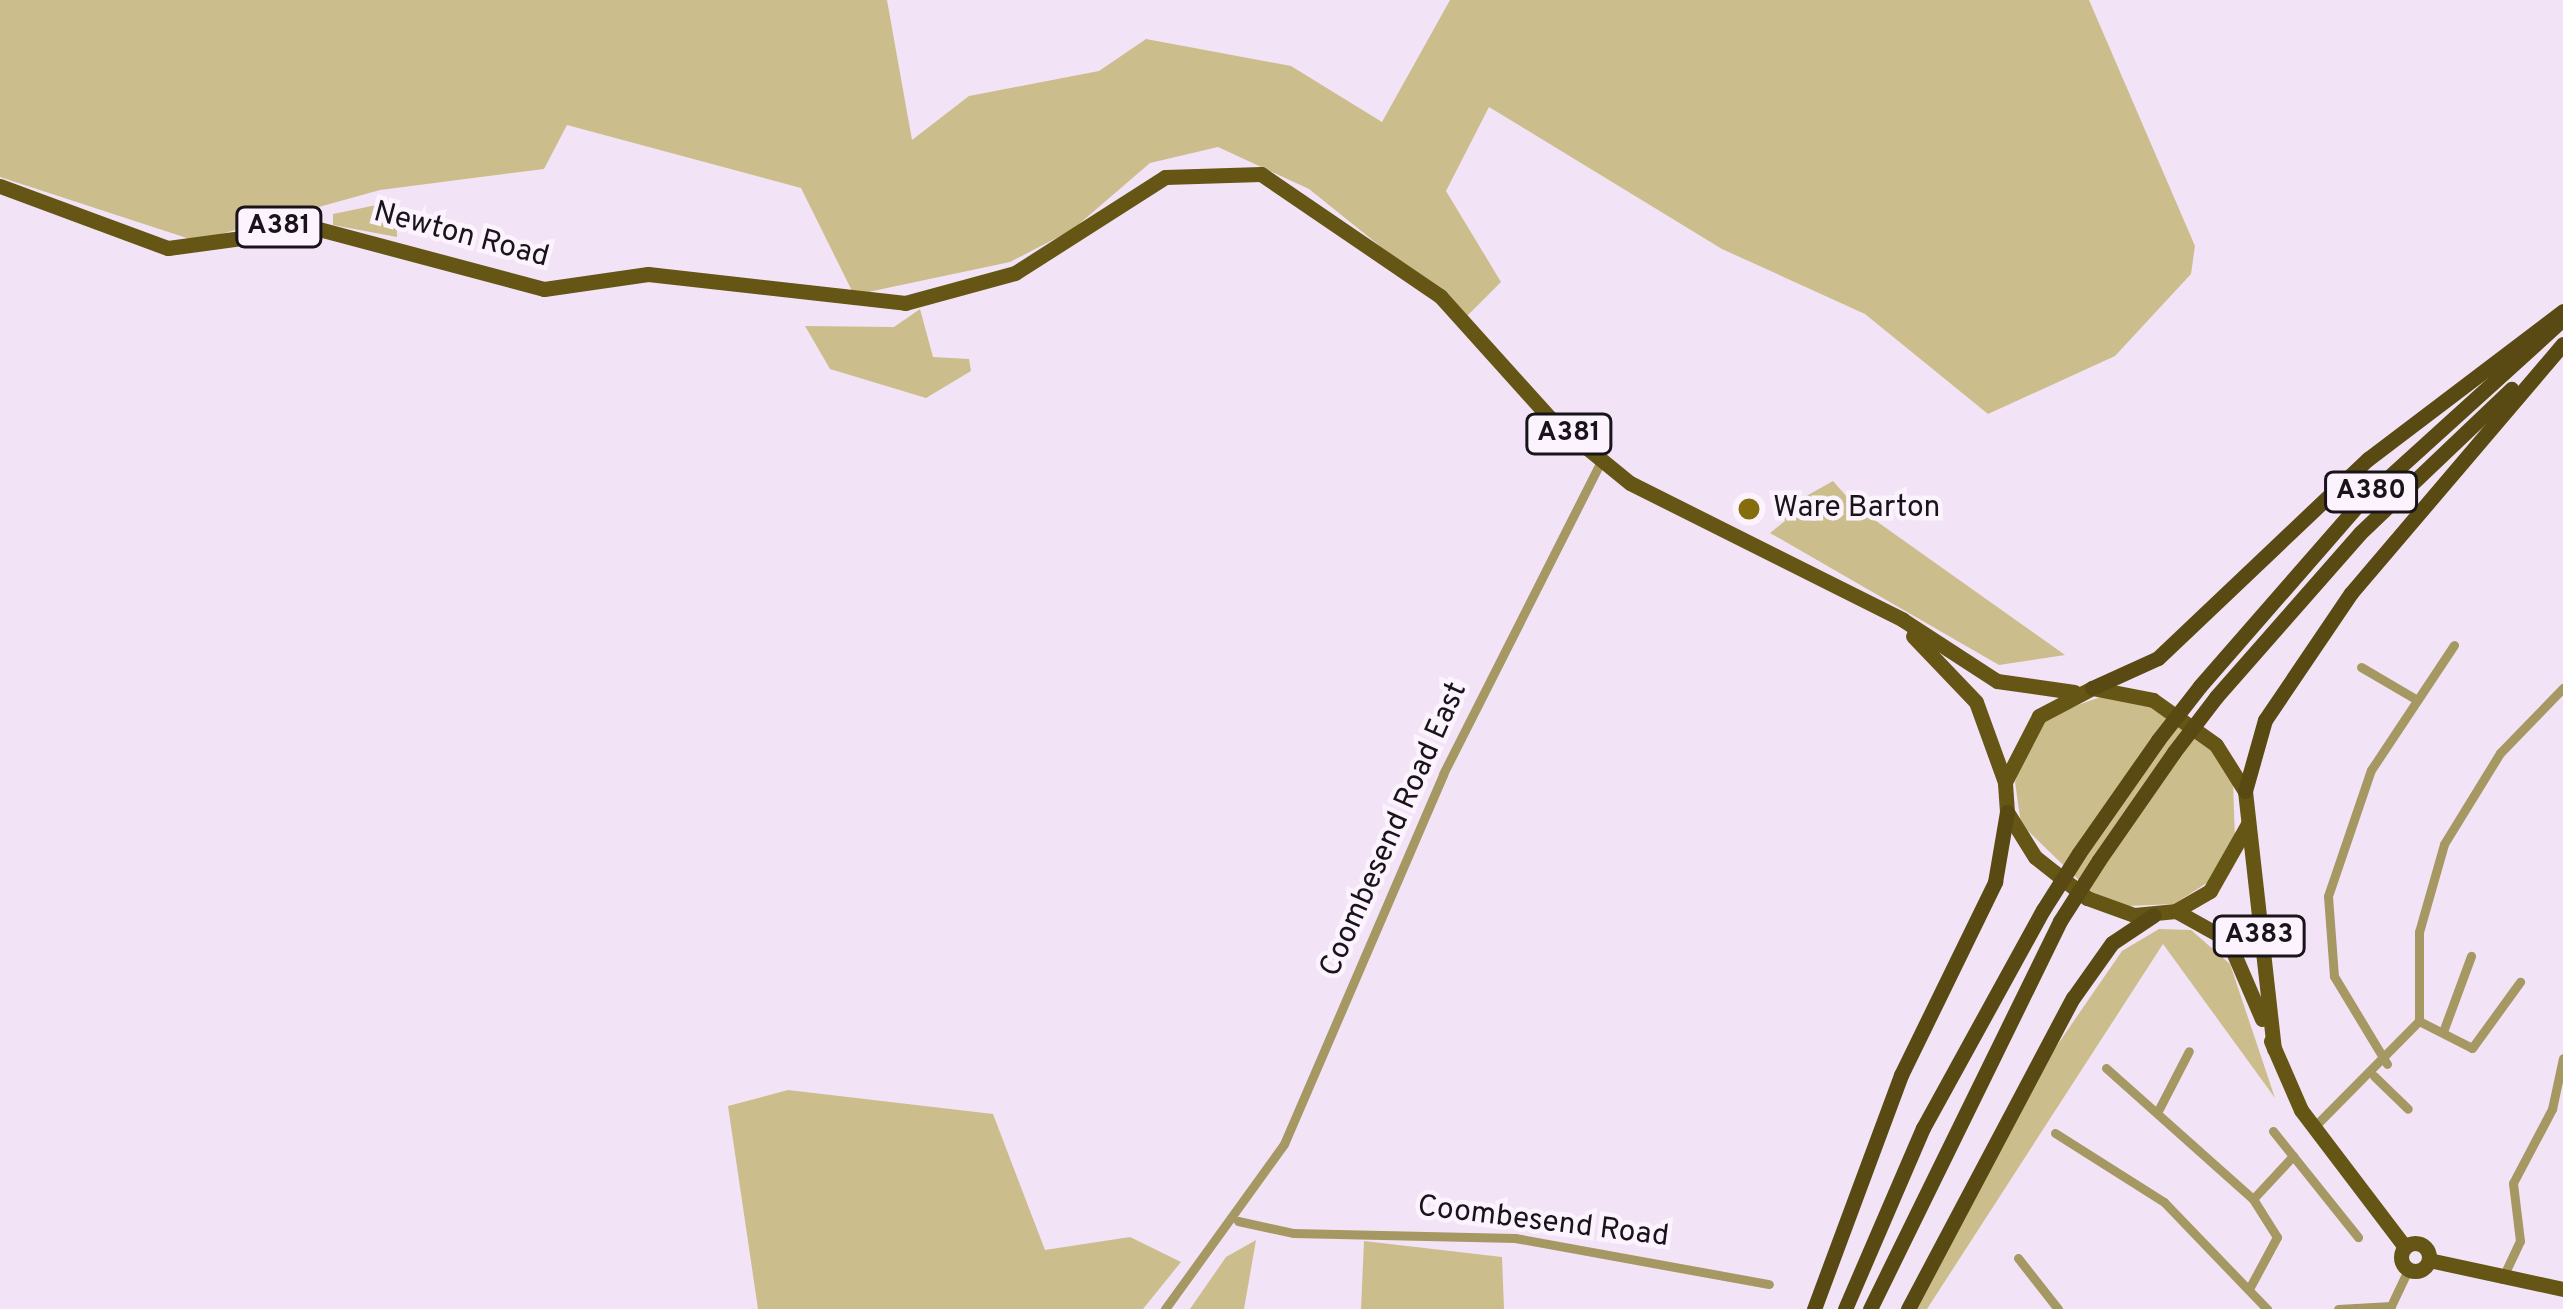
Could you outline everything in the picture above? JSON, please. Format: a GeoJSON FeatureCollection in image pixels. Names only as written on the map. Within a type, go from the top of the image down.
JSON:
{"type":"FeatureCollection","features":[{"type":"Feature","properties":{"kind":"highway","name":"A380"},"geometry":{"type":"LineString","coordinates":[[1845,1309],[1932,1111],[2043,910],[2158,740],[2375,488],[2563,315]]}},
{"type":"Feature","properties":{"kind":"highway","name":"A380"},"geometry":{"type":"LineString","coordinates":[[2083,690],[2158,658],[2368,459],[2563,315]]}},
{"type":"Feature","properties":{"kind":"highway","name":"A380"},"geometry":{"type":"LineString","coordinates":[[1870,1309],[2060,921],[2174,752],[2392,499],[2563,344]]}},
{"type":"Feature","properties":{"kind":"highway","name":"A380"},"geometry":{"type":"LineString","coordinates":[[2245,791],[2265,720],[2351,593],[2563,344]]}},
{"type":"Feature","properties":{"kind":"highway"},"geometry":{"type":"LineString","coordinates":[[1814,1309],[1887,1107],[1995,882],[2007,812]]}},
{"type":"Feature","properties":{"kind":"highway"},"geometry":{"type":"LineString","coordinates":[[1908,1309],[2062,1016],[2112,943],[2154,915]]}},
{"type":"Feature","properties":{"kind":"main road","name":"Newton Road"},"geometry":{"type":"LineString","coordinates":[[0,186],[168,248],[315,228],[563,288],[648,274],[845,302],[931,299],[1042,260],[1165,177],[1219,167],[1293,190],[1440,296],[1601,461]]}},
{"type":"Feature","properties":{"kind":"main road","name":"A381"},"geometry":{"type":"LineString","coordinates":[[1601,461],[1891,616],[1997,681],[2083,690]]}},
{"type":"Feature","properties":{"kind":"main road","name":"A381"},"geometry":{"type":"LineString","coordinates":[[1891,616],[1963,683],[2005,782]]}},
{"type":"Feature","properties":{"kind":"main road"},"geometry":{"type":"LineString","coordinates":[[2083,690],[2138,694],[2203,733],[2245,791],[2248,824],[2221,882],[2176,911],[2154,915],[2100,905],[2053,874],[2007,812],[2005,782],[2031,724],[2083,690]]}},
{"type":"Feature","properties":{"kind":"main road","name":"A383"},"geometry":{"type":"LineString","coordinates":[[2248,824],[2274,1048]]}},
{"type":"Feature","properties":{"kind":"main road","name":"A383"},"geometry":{"type":"LineString","coordinates":[[2176,911],[2228,940],[2313,1128],[2404,1247],[2408,1270]]}},
{"type":"Feature","properties":{"kind":"main road","name":"A383"},"geometry":{"type":"LineString","coordinates":[[2404,1247],[2422,1244],[2429,1260],[2563,1289]]}},
{"type":"Feature","properties":{"kind":"main road"},"geometry":{"type":"LineString","coordinates":[[2408,1270],[2429,1260]]}},
{"type":"Feature","properties":{"kind":"street","name":"Coombesend Road East"},"geometry":{"type":"LineString","coordinates":[[1165,1309],[1238,1221],[1284,1144],[1569,507],[1601,461]]}},
{"type":"Feature","properties":{"kind":"street"},"geometry":{"type":"LineString","coordinates":[[2386,1064],[2334,976],[2328,896],[2347,818],[2414,698],[2454,645]]}},
{"type":"Feature","properties":{"kind":"street"},"geometry":{"type":"LineString","coordinates":[[2362,667],[2414,698]]}},
{"type":"Feature","properties":{"kind":"street"},"geometry":{"type":"LineString","coordinates":[[2313,1128],[2386,1064],[2419,1022],[2419,932],[2444,844],[2500,753],[2563,688]]}},
{"type":"Feature","properties":{"kind":"street"},"geometry":{"type":"LineString","coordinates":[[2444,1029],[2471,956]]}},
{"type":"Feature","properties":{"kind":"street"},"geometry":{"type":"LineString","coordinates":[[2419,1022],[2444,1029],[2472,1048],[2520,982]]}},
{"type":"Feature","properties":{"kind":"street"},"geometry":{"type":"LineString","coordinates":[[2159,1109],[2189,1052]]}},
{"type":"Feature","properties":{"kind":"street"},"geometry":{"type":"LineString","coordinates":[[2502,1279],[2520,1241],[2513,1183],[2552,1109],[2563,1058]]}},
{"type":"Feature","properties":{"kind":"street"},"geometry":{"type":"LineString","coordinates":[[2106,1068],[2159,1109],[2253,1199],[2277,1237],[2249,1288]]}},
{"type":"Feature","properties":{"kind":"street"},"geometry":{"type":"LineString","coordinates":[[2374,1076],[2408,1109]]}},
{"type":"Feature","properties":{"kind":"street"},"geometry":{"type":"LineString","coordinates":[[2273,1131],[2357,1237]]}},
{"type":"Feature","properties":{"kind":"street"},"geometry":{"type":"LineString","coordinates":[[2055,1133],[2164,1202],[2267,1309]]}},
{"type":"Feature","properties":{"kind":"street"},"geometry":{"type":"LineString","coordinates":[[2253,1199],[2293,1156]]}},
{"type":"Feature","properties":{"kind":"street","name":"Coombesend Road"},"geometry":{"type":"LineString","coordinates":[[1238,1221],[1293,1233],[1558,1243],[1769,1284]]}},
{"type":"Feature","properties":{"kind":"street"},"geometry":{"type":"LineString","coordinates":[[2018,1258],[2058,1309]]}},
{"type":"Feature","properties":{"kind":"street"},"geometry":{"type":"LineString","coordinates":[[2338,1309],[2390,1307],[2408,1270]]}},
{"type":"Feature","properties":{"kind":"shaded area"},"geometry":{"type":"Polygon","coordinates":[[[0,0],[887,0],[912,140],[969,96],[1099,71],[1146,39],[1291,66],[1382,122],[1450,0],[2089,0],[2195,246],[2191,274],[2115,356],[1988,414],[1865,314],[1722,249],[1489,107],[1446,191],[1501,282],[1467,316],[1309,189],[1218,147],[1150,163],[1072,230],[1010,262],[854,295],[801,188],[567,125],[544,169],[380,190],[196,241],[0,177],[0,0]]]}},
{"type":"Feature","properties":{"kind":"shaded area"},"geometry":{"type":"Polygon","coordinates":[[[396,201],[397,237],[333,225],[333,214],[396,201]]]}},
{"type":"Feature","properties":{"kind":"shaded area"},"geometry":{"type":"Polygon","coordinates":[[[920,309],[933,357],[969,359],[971,371],[926,398],[830,369],[805,326],[894,327],[920,309]]]}},
{"type":"Feature","properties":{"kind":"shaded area"},"geometry":{"type":"Polygon","coordinates":[[[1833,481],[1855,506],[2065,655],[1999,665],[1770,533],[1785,521],[1778,512],[1833,481]]]}},
{"type":"Feature","properties":{"kind":"shaded area"},"geometry":{"type":"Polygon","coordinates":[[[2106,695],[2152,706],[2217,755],[2233,783],[2235,839],[2210,881],[2174,904],[2128,906],[2091,892],[2021,824],[2015,782],[2031,736],[2050,715],[2106,695]]]}},
{"type":"Feature","properties":{"kind":"shaded area"},"geometry":{"type":"Polygon","coordinates":[[[2159,929],[2191,930],[2230,964],[2275,1098],[2163,944],[1927,1309],[1914,1309],[2038,1073],[2122,951],[2159,929]]]}},
{"type":"Feature","properties":{"kind":"shaded area"},"geometry":{"type":"Polygon","coordinates":[[[788,1090],[993,1114],[1045,1250],[1130,1237],[1181,1262],[1143,1309],[758,1309],[728,1106],[788,1090]]]}},
{"type":"Feature","properties":{"kind":"shaded area"},"geometry":{"type":"Polygon","coordinates":[[[1256,1240],[1244,1309],[1190,1309],[1226,1257],[1256,1240]]]}},
{"type":"Feature","properties":{"kind":"shaded area"},"geometry":{"type":"Polygon","coordinates":[[[1364,1241],[1502,1257],[1504,1309],[1361,1309],[1364,1241]]]}},
{"type":"Feature","properties":{"kind":"place","name":"Ware Barton"},"geometry":{"type":"Point","coordinates":[1749,509]}}]}
